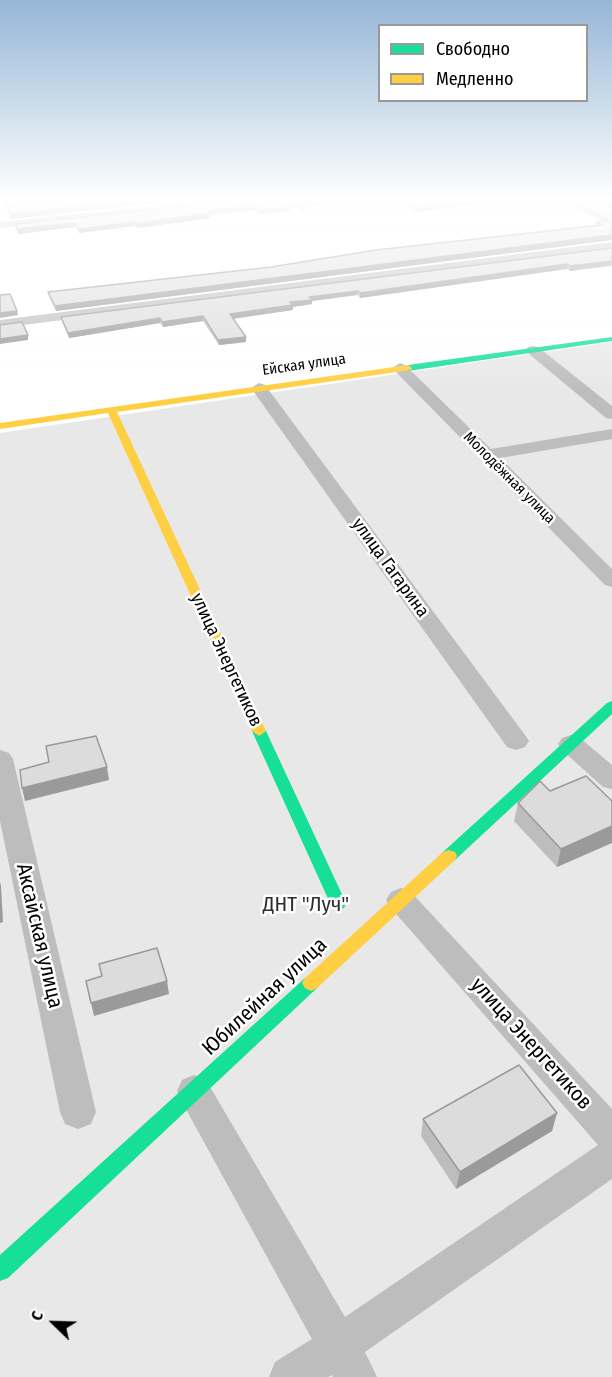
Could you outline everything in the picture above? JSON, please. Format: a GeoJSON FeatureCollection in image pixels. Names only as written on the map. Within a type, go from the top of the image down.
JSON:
{"type":"FeatureCollection","features":[{"type":"Feature","properties":{"kind":"street"},"geometry":{"type":"LineString","coordinates":[[0,324],[484,262]]}},
{"type":"Feature","properties":{"kind":"street","name":"Ейская улица"},"geometry":{"type":"LineString","coordinates":[[0,426],[262,392],[536,353],[612,339]]}},
{"type":"Feature","properties":{"kind":"street"},"geometry":{"type":"LineString","coordinates":[[536,353],[612,414]]}},
{"type":"Feature","properties":{"kind":"street","name":"Молодёжная улица"},"geometry":{"type":"LineString","coordinates":[[403,371],[612,581]]}},
{"type":"Feature","properties":{"kind":"street","name":"улица Гагарина"},"geometry":{"type":"LineString","coordinates":[[262,392],[516,741]]}},
{"type":"Feature","properties":{"kind":"street","name":"улица Энергетиков"},"geometry":{"type":"LineString","coordinates":[[112,413],[338,903]]}},
{"type":"Feature","properties":{"kind":"street"},"geometry":{"type":"LineString","coordinates":[[488,455],[612,434]]}},
{"type":"Feature","properties":{"kind":"street","name":"Юбилейная улица"},"geometry":{"type":"LineString","coordinates":[[0,1270],[612,706]]}},
{"type":"Feature","properties":{"kind":"street"},"geometry":{"type":"LineString","coordinates":[[571,744],[612,780]]}},
{"type":"Feature","properties":{"kind":"street","name":"Аксайская улица"},"geometry":{"type":"LineString","coordinates":[[0,759],[78,1112]]}},
{"type":"Feature","properties":{"kind":"street","name":"улица Энергетиков"},"geometry":{"type":"LineString","coordinates":[[401,900],[612,1135]]}},
{"type":"Feature","properties":{"kind":"street"},"geometry":{"type":"LineString","coordinates":[[194,1091],[347,1361]]}},
{"type":"Feature","properties":{"kind":"street"},"geometry":{"type":"LineString","coordinates":[[290,1377],[347,1361],[612,1157]]}},
{"type":"Feature","properties":{"kind":"green space","name":"ДНТ \"Луч\""},"geometry":{"type":"Polygon","coordinates":[[[612,342],[612,1377],[0,1377],[0,433],[612,342]]]}},
{"type":"Feature","properties":{"kind":"building"},"geometry":{"type":"Polygon","coordinates":[[[300,262],[398,262],[55,306],[48,292],[300,262]]]}},
{"type":"Feature","properties":{"kind":"building"},"geometry":{"type":"Polygon","coordinates":[[[498,262],[601,262],[570,266],[567,264],[360,293],[358,291],[309,297],[312,300],[290,302],[293,305],[230,314],[246,337],[218,340],[203,316],[162,322],[160,318],[68,333],[61,317],[498,262]]]}},
{"type":"Feature","properties":{"kind":"building"},"geometry":{"type":"Polygon","coordinates":[[[10,294],[17,311],[0,313],[0,295],[10,294]]]}},
{"type":"Feature","properties":{"kind":"building"},"geometry":{"type":"Polygon","coordinates":[[[22,322],[28,335],[0,339],[0,325],[22,322]]]}},
{"type":"Feature","properties":{"kind":"building"},"geometry":{"type":"Polygon","coordinates":[[[96,736],[107,767],[22,788],[20,770],[49,762],[46,746],[96,736]]]}},
{"type":"Feature","properties":{"kind":"building"},"geometry":{"type":"Polygon","coordinates":[[[586,776],[612,801],[612,826],[561,849],[518,803],[540,781],[550,791],[586,776]]]}},
{"type":"Feature","properties":{"kind":"building"},"geometry":{"type":"Polygon","coordinates":[[[157,948],[167,981],[91,1003],[86,981],[102,976],[99,964],[157,948]]]}},
{"type":"Feature","properties":{"kind":"building"},"geometry":{"type":"Polygon","coordinates":[[[519,1065],[557,1113],[460,1172],[423,1119],[519,1065]]]}},
{"type":"Feature","properties":{"kind":"traffic: fast"},"geometry":{"type":"LineString","coordinates":[[408,368],[612,339]]}},
{"type":"Feature","properties":{"kind":"traffic: fast"},"geometry":{"type":"LineString","coordinates":[[449,856],[612,706]]}},
{"type":"Feature","properties":{"kind":"traffic: fast"},"geometry":{"type":"LineString","coordinates":[[259,731],[338,903]]}},
{"type":"Feature","properties":{"kind":"traffic: fast"},"geometry":{"type":"LineString","coordinates":[[0,1270],[311,983]]}},
{"type":"Feature","properties":{"kind":"traffic: slow"},"geometry":{"type":"LineString","coordinates":[[0,426],[408,368]]}},
{"type":"Feature","properties":{"kind":"traffic: slow"},"geometry":{"type":"LineString","coordinates":[[111,409],[259,731]]}},
{"type":"Feature","properties":{"kind":"traffic: slow"},"geometry":{"type":"LineString","coordinates":[[311,983],[449,856]]}}]}
